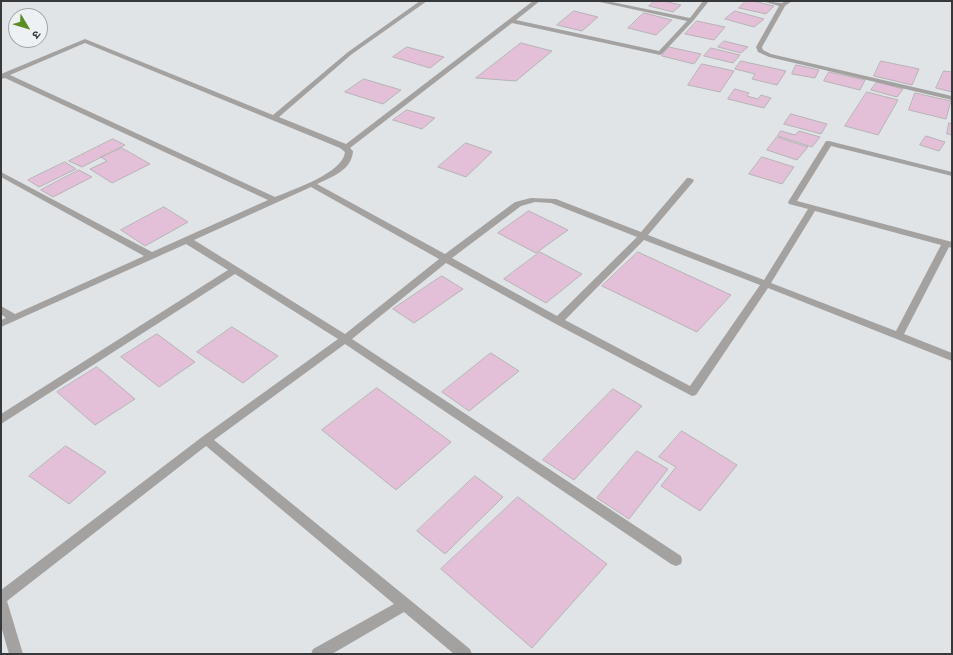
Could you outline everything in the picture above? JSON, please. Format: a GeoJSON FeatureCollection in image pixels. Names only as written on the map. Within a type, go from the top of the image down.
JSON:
{"type":"FeatureCollection","features":[{"type":"Feature","properties":{"kind":"street"},"geometry":{"type":"LineString","coordinates":[[274,118],[350,53],[424,1]]}},
{"type":"Feature","properties":{"kind":"street"},"geometry":{"type":"LineString","coordinates":[[346,148],[537,1]]}},
{"type":"Feature","properties":{"kind":"street"},"geometry":{"type":"LineString","coordinates":[[598,1],[692,20]]}},
{"type":"Feature","properties":{"kind":"street"},"geometry":{"type":"LineString","coordinates":[[511,21],[660,53],[692,20],[706,1]]}},
{"type":"Feature","properties":{"kind":"street"},"geometry":{"type":"LineString","coordinates":[[765,1],[786,3],[759,47],[760,51],[769,55],[952,98]]}},
{"type":"Feature","properties":{"kind":"street"},"geometry":{"type":"LineString","coordinates":[[1,324],[335,173],[344,165],[349,157],[349,151],[346,148],[85,41],[3,76]]}},
{"type":"Feature","properties":{"kind":"street"},"geometry":{"type":"LineString","coordinates":[[3,76],[275,200]]}},
{"type":"Feature","properties":{"kind":"street"},"geometry":{"type":"LineString","coordinates":[[898,336],[949,244],[792,202],[829,143],[952,174]]}},
{"type":"Feature","properties":{"kind":"street"},"geometry":{"type":"LineString","coordinates":[[1,174],[152,256]]}},
{"type":"Feature","properties":{"kind":"street"},"geometry":{"type":"LineString","coordinates":[[558,321],[643,236],[690,180]]}},
{"type":"Feature","properties":{"kind":"street"},"geometry":{"type":"LineString","coordinates":[[311,184],[558,321],[692,392],[765,285],[812,208]]}},
{"type":"Feature","properties":{"kind":"street"},"geometry":{"type":"LineString","coordinates":[[1,598],[206,440],[345,339],[446,258],[518,204],[529,200],[539,198],[552,201],[952,357]]}},
{"type":"Feature","properties":{"kind":"street"},"geometry":{"type":"LineString","coordinates":[[187,240],[345,339],[676,560]]}},
{"type":"Feature","properties":{"kind":"street"},"geometry":{"type":"LineString","coordinates":[[1,420],[235,270]]}},
{"type":"Feature","properties":{"kind":"street"},"geometry":{"type":"LineString","coordinates":[[1,309],[14,318]]}},
{"type":"Feature","properties":{"kind":"street"},"geometry":{"type":"LineString","coordinates":[[206,440],[465,654]]}},
{"type":"Feature","properties":{"kind":"street"},"geometry":{"type":"LineString","coordinates":[[1,602],[16,654]]}},
{"type":"Feature","properties":{"kind":"street"},"geometry":{"type":"LineString","coordinates":[[318,654],[406,604]]}},
{"type":"Feature","properties":{"kind":"building"},"geometry":{"type":"Polygon","coordinates":[[[655,1],[664,1],[681,5],[673,12],[649,6],[655,1]]]}},
{"type":"Feature","properties":{"kind":"building"},"geometry":{"type":"Polygon","coordinates":[[[746,1],[753,1],[774,6],[766,14],[739,8],[746,1]]]}},
{"type":"Feature","properties":{"kind":"building"},"geometry":{"type":"Polygon","coordinates":[[[574,11],[598,17],[582,31],[557,25],[574,11]]]}},
{"type":"Feature","properties":{"kind":"building"},"geometry":{"type":"Polygon","coordinates":[[[735,11],[764,19],[754,27],[725,19],[735,11]]]}},
{"type":"Feature","properties":{"kind":"building"},"geometry":{"type":"Polygon","coordinates":[[[644,13],[672,20],[656,35],[628,28],[644,13]]]}},
{"type":"Feature","properties":{"kind":"building"},"geometry":{"type":"Polygon","coordinates":[[[697,21],[725,27],[714,40],[685,34],[697,21]]]}},
{"type":"Feature","properties":{"kind":"building"},"geometry":{"type":"Polygon","coordinates":[[[724,41],[748,47],[741,53],[718,47],[724,41]]]}},
{"type":"Feature","properties":{"kind":"building"},"geometry":{"type":"Polygon","coordinates":[[[521,43],[552,51],[516,81],[476,78],[521,43]]]}},
{"type":"Feature","properties":{"kind":"building"},"geometry":{"type":"Polygon","coordinates":[[[407,47],[444,57],[430,68],[393,57],[407,47]]]}},
{"type":"Feature","properties":{"kind":"building"},"geometry":{"type":"Polygon","coordinates":[[[669,47],[701,54],[694,64],[662,56],[669,47]]]}},
{"type":"Feature","properties":{"kind":"building"},"geometry":{"type":"Polygon","coordinates":[[[711,48],[740,55],[733,63],[704,56],[711,48]]]}},
{"type":"Feature","properties":{"kind":"building"},"geometry":{"type":"Polygon","coordinates":[[[741,61],[786,71],[777,85],[752,79],[755,74],[735,69],[741,61]]]}},
{"type":"Feature","properties":{"kind":"building"},"geometry":{"type":"Polygon","coordinates":[[[881,61],[919,69],[912,85],[874,76],[881,61]]]}},
{"type":"Feature","properties":{"kind":"building"},"geometry":{"type":"Polygon","coordinates":[[[702,64],[734,71],[720,92],[688,85],[702,64]]]}},
{"type":"Feature","properties":{"kind":"building"},"geometry":{"type":"Polygon","coordinates":[[[796,65],[819,70],[815,78],[792,74],[796,65]]]}},
{"type":"Feature","properties":{"kind":"building"},"geometry":{"type":"Polygon","coordinates":[[[944,71],[952,72],[952,92],[936,88],[944,71]]]}},
{"type":"Feature","properties":{"kind":"building"},"geometry":{"type":"Polygon","coordinates":[[[829,72],[865,80],[860,90],[824,81],[829,72]]]}},
{"type":"Feature","properties":{"kind":"building"},"geometry":{"type":"Polygon","coordinates":[[[364,79],[401,90],[383,104],[345,92],[364,79]]]}},
{"type":"Feature","properties":{"kind":"building"},"geometry":{"type":"Polygon","coordinates":[[[877,82],[903,89],[897,97],[871,90],[877,82]]]}},
{"type":"Feature","properties":{"kind":"building"},"geometry":{"type":"Polygon","coordinates":[[[735,89],[749,93],[747,96],[758,99],[761,95],[771,98],[764,108],[728,99],[735,89]]]}},
{"type":"Feature","properties":{"kind":"building"},"geometry":{"type":"Polygon","coordinates":[[[867,92],[898,100],[878,135],[845,126],[867,92]]]}},
{"type":"Feature","properties":{"kind":"building"},"geometry":{"type":"Polygon","coordinates":[[[915,93],[951,101],[946,119],[909,110],[915,93]]]}},
{"type":"Feature","properties":{"kind":"building"},"geometry":{"type":"Polygon","coordinates":[[[407,110],[435,118],[422,129],[393,120],[407,110]]]}},
{"type":"Feature","properties":{"kind":"building"},"geometry":{"type":"Polygon","coordinates":[[[791,114],[827,124],[821,134],[784,124],[791,114]]]}},
{"type":"Feature","properties":{"kind":"building"},"geometry":{"type":"Polygon","coordinates":[[[949,123],[952,124],[952,135],[947,134],[949,123]]]}},
{"type":"Feature","properties":{"kind":"building"},"geometry":{"type":"Polygon","coordinates":[[[781,131],[795,135],[799,131],[820,137],[812,147],[778,136],[781,131]]]}},
{"type":"Feature","properties":{"kind":"building"},"geometry":{"type":"Polygon","coordinates":[[[926,136],[945,142],[939,151],[920,145],[926,136]]]}},
{"type":"Feature","properties":{"kind":"building"},"geometry":{"type":"Polygon","coordinates":[[[777,137],[808,147],[797,160],[767,150],[777,137]]]}},
{"type":"Feature","properties":{"kind":"building"},"geometry":{"type":"Polygon","coordinates":[[[113,139],[125,145],[82,167],[69,161],[113,139]]]}},
{"type":"Feature","properties":{"kind":"building"},"geometry":{"type":"Polygon","coordinates":[[[466,143],[492,152],[466,177],[438,167],[466,143]]]}},
{"type":"Feature","properties":{"kind":"building"},"geometry":{"type":"Polygon","coordinates":[[[122,148],[150,164],[112,183],[90,169],[107,161],[101,157],[122,148]]]}},
{"type":"Feature","properties":{"kind":"building"},"geometry":{"type":"Polygon","coordinates":[[[762,157],[794,167],[782,184],[749,174],[762,157]]]}},
{"type":"Feature","properties":{"kind":"building"},"geometry":{"type":"Polygon","coordinates":[[[65,162],[76,169],[39,187],[28,180],[65,162]]]}},
{"type":"Feature","properties":{"kind":"building"},"geometry":{"type":"Polygon","coordinates":[[[79,170],[92,177],[53,197],[41,190],[79,170]]]}},
{"type":"Feature","properties":{"kind":"building"},"geometry":{"type":"Polygon","coordinates":[[[164,207],[188,222],[145,246],[121,230],[164,207]]]}},
{"type":"Feature","properties":{"kind":"building"},"geometry":{"type":"Polygon","coordinates":[[[529,211],[568,230],[536,253],[498,233],[529,211]]]}},
{"type":"Feature","properties":{"kind":"building"},"geometry":{"type":"Polygon","coordinates":[[[540,252],[582,274],[546,303],[504,279],[540,252]]]}},
{"type":"Feature","properties":{"kind":"building"},"geometry":{"type":"Polygon","coordinates":[[[638,252],[731,295],[697,332],[602,286],[638,252]]]}},
{"type":"Feature","properties":{"kind":"building"},"geometry":{"type":"Polygon","coordinates":[[[442,276],[463,289],[414,323],[393,309],[442,276]]]}},
{"type":"Feature","properties":{"kind":"building"},"geometry":{"type":"Polygon","coordinates":[[[232,327],[278,356],[243,383],[197,352],[232,327]]]}},
{"type":"Feature","properties":{"kind":"building"},"geometry":{"type":"Polygon","coordinates":[[[157,334],[195,362],[159,387],[121,357],[157,334]]]}},
{"type":"Feature","properties":{"kind":"building"},"geometry":{"type":"Polygon","coordinates":[[[491,353],[519,371],[469,411],[442,392],[491,353]]]}},
{"type":"Feature","properties":{"kind":"building"},"geometry":{"type":"Polygon","coordinates":[[[97,367],[135,399],[95,425],[57,392],[97,367]]]}},
{"type":"Feature","properties":{"kind":"building"},"geometry":{"type":"Polygon","coordinates":[[[377,388],[451,442],[396,490],[322,430],[377,388]]]}},
{"type":"Feature","properties":{"kind":"building"},"geometry":{"type":"Polygon","coordinates":[[[613,389],[642,406],[574,480],[543,460],[613,389]]]}},
{"type":"Feature","properties":{"kind":"building"},"geometry":{"type":"Polygon","coordinates":[[[682,431],[737,465],[700,511],[661,486],[676,467],[659,457],[682,431]]]}},
{"type":"Feature","properties":{"kind":"building"},"geometry":{"type":"Polygon","coordinates":[[[66,446],[106,472],[69,504],[29,476],[66,446]]]}},
{"type":"Feature","properties":{"kind":"building"},"geometry":{"type":"Polygon","coordinates":[[[637,451],[668,469],[629,519],[597,498],[637,451]]]}},
{"type":"Feature","properties":{"kind":"building"},"geometry":{"type":"Polygon","coordinates":[[[475,476],[503,497],[445,554],[417,531],[475,476]]]}},
{"type":"Feature","properties":{"kind":"building"},"geometry":{"type":"Polygon","coordinates":[[[518,497],[607,564],[532,648],[441,569],[518,497]]]}}]}
